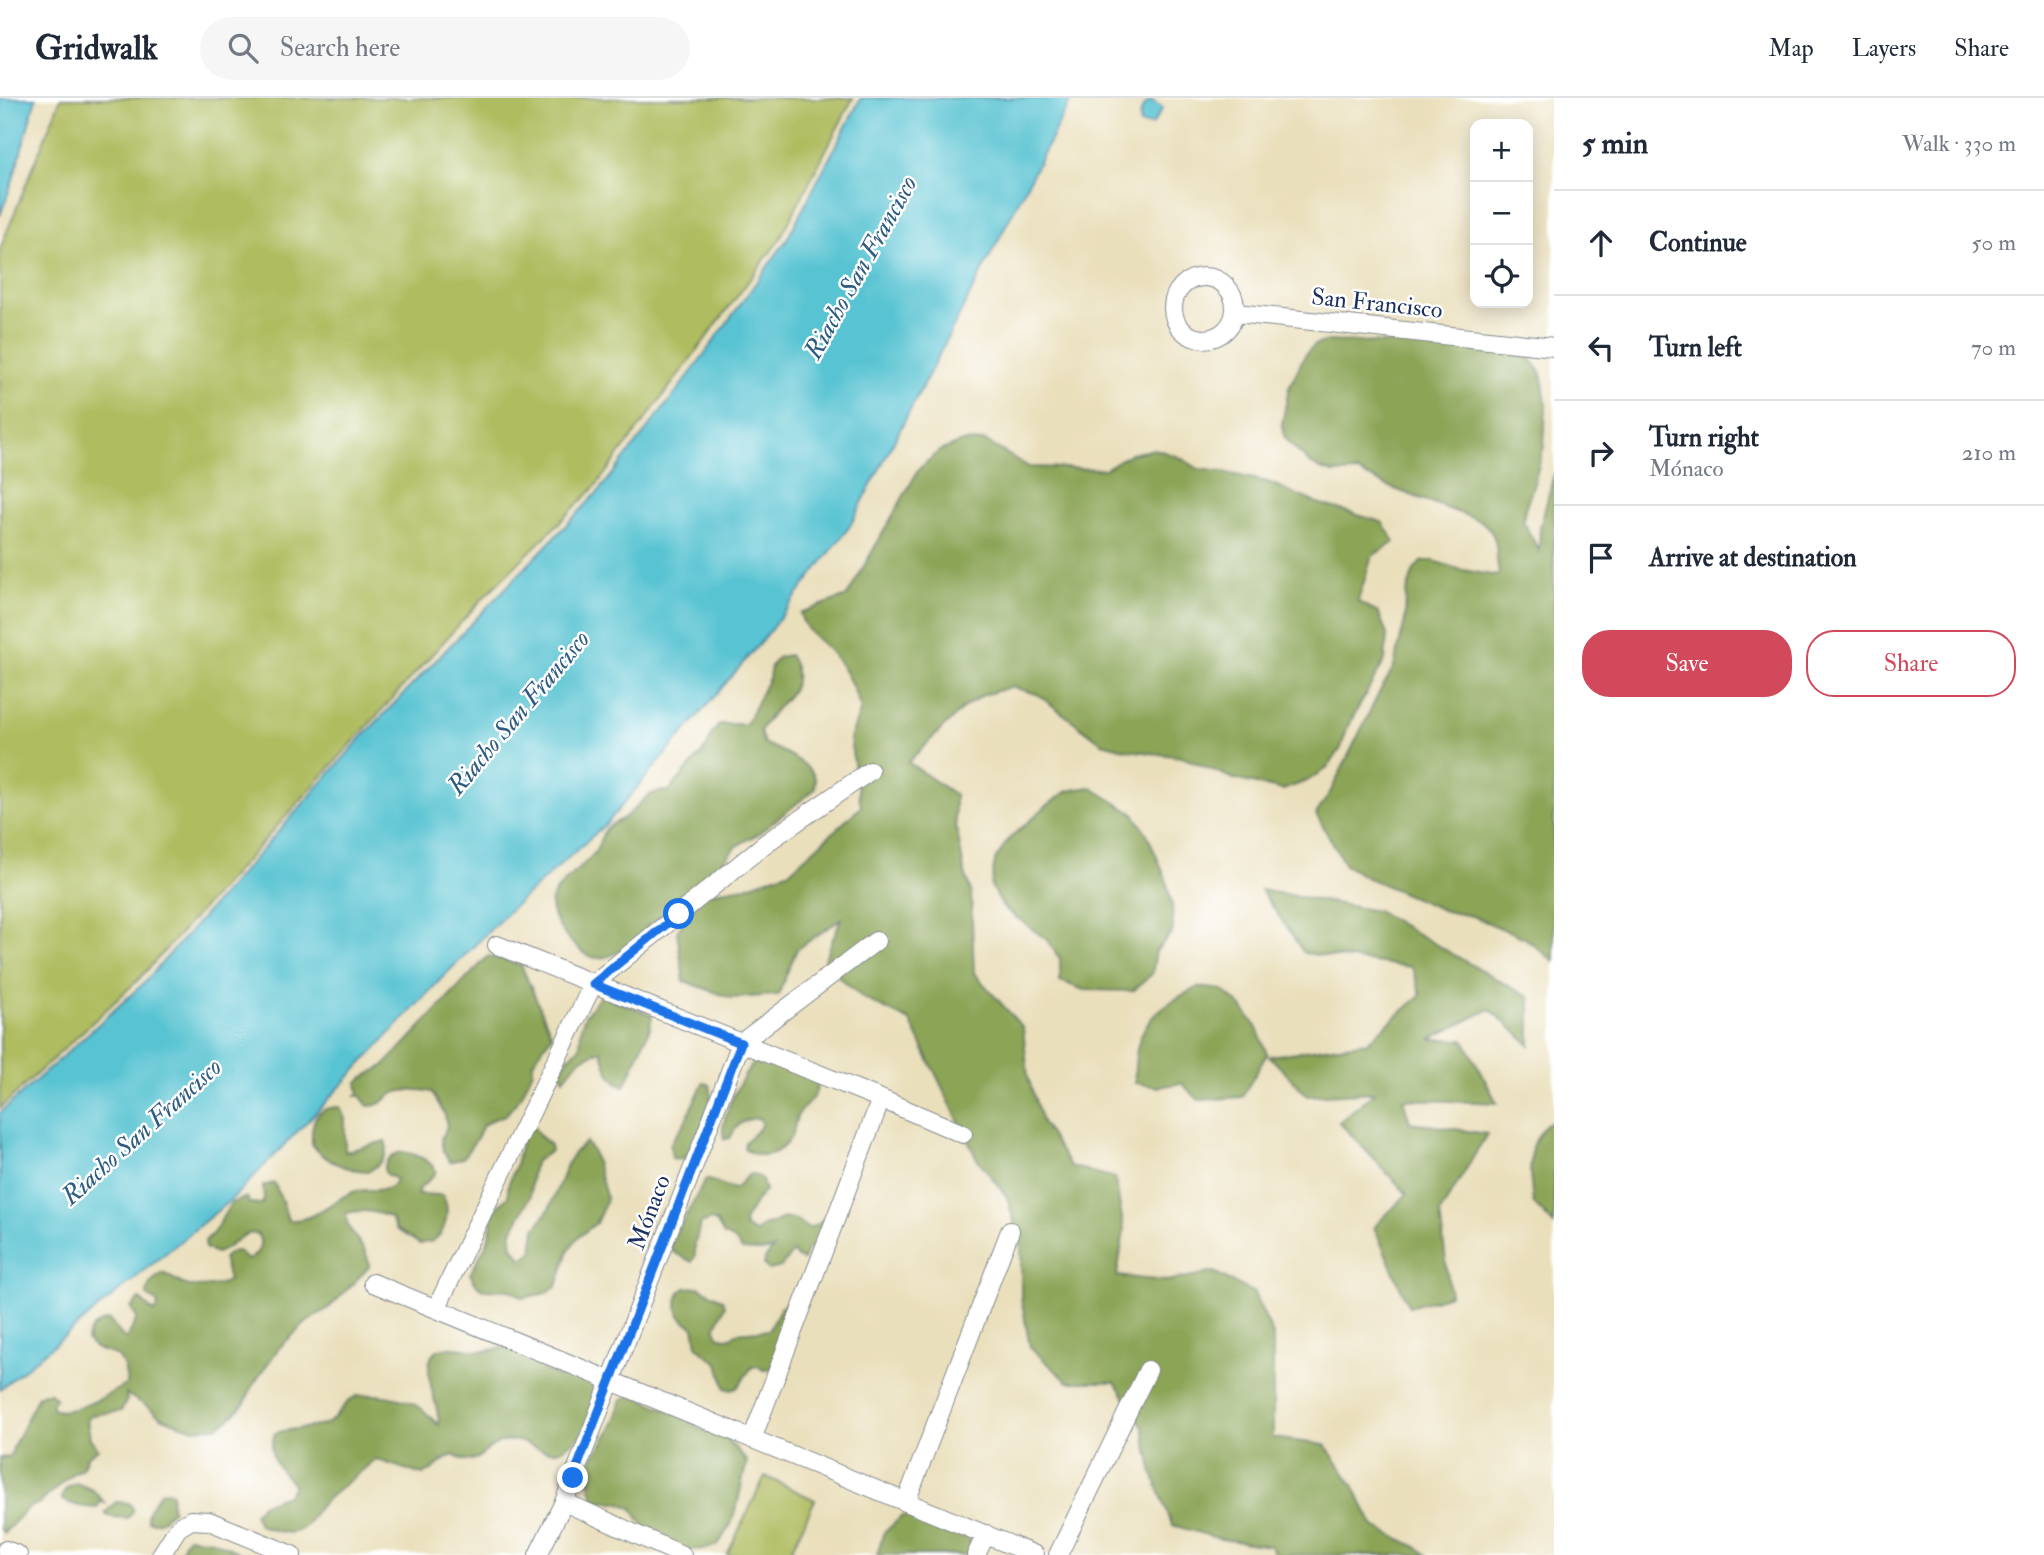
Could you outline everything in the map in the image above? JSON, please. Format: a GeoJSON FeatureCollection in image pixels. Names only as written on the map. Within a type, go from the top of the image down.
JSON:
{"type":"FeatureCollection","features":[{"type":"Feature","properties":{"kind":"street","name":"San Francisco"},"geometry":{"type":"LineString","coordinates":[[1236,313],[1554,347]]}},
{"type":"Feature","properties":{"kind":"street"},"geometry":{"type":"LineString","coordinates":[[436,1309],[593,984],[766,843],[870,771]]}},
{"type":"Feature","properties":{"kind":"street"},"geometry":{"type":"LineString","coordinates":[[741,1043],[876,941]]}},
{"type":"Feature","properties":{"kind":"street"},"geometry":{"type":"LineString","coordinates":[[497,945],[963,1134]]}},
{"type":"Feature","properties":{"kind":"street","name":"Mónaco"},"geometry":{"type":"LineString","coordinates":[[538,1555],[564,1502],[741,1043]]}},
{"type":"Feature","properties":{"kind":"street"},"geometry":{"type":"LineString","coordinates":[[752,1439],[881,1099]]}},
{"type":"Feature","properties":{"kind":"street"},"geometry":{"type":"LineString","coordinates":[[906,1502],[1010,1231]]}},
{"type":"Feature","properties":{"kind":"street"},"geometry":{"type":"LineString","coordinates":[[373,1283],[1035,1555]]}},
{"type":"Feature","properties":{"kind":"street"},"geometry":{"type":"LineString","coordinates":[[1058,1555],[1148,1370]]}},
{"type":"Feature","properties":{"kind":"street"},"geometry":{"type":"LineString","coordinates":[[564,1502],[682,1555]]}},
{"type":"Feature","properties":{"kind":"street"},"geometry":{"type":"LineString","coordinates":[[161,1555],[177,1528],[191,1520],[208,1521],[292,1555]]}},
{"type":"Feature","properties":{"kind":"street"},"geometry":{"type":"LineString","coordinates":[[976,1555],[986,1534]]}},
{"type":"Feature","properties":{"kind":"green space"},"geometry":{"type":"Polygon","coordinates":[[[61,98],[853,98],[780,239],[595,487],[483,598],[139,979],[0,1108],[0,249],[61,98]]]}},
{"type":"Feature","properties":{"kind":"green space"},"geometry":{"type":"Polygon","coordinates":[[[1328,341],[1451,345],[1503,350],[1530,358],[1539,369],[1546,405],[1544,446],[1523,521],[1539,551],[1540,528],[1554,474],[1554,961],[1525,938],[1472,916],[1445,911],[1366,877],[1345,865],[1316,814],[1330,793],[1394,667],[1405,620],[1406,594],[1414,570],[1422,561],[1434,561],[1458,569],[1497,576],[1499,573],[1495,539],[1481,521],[1392,488],[1358,472],[1333,473],[1321,469],[1310,463],[1284,436],[1282,424],[1289,387],[1306,353],[1315,345],[1328,341]]]}},
{"type":"Feature","properties":{"kind":"green space"},"geometry":{"type":"Polygon","coordinates":[[[985,441],[1029,467],[1105,469],[1130,454],[1155,449],[1179,457],[1199,469],[1268,482],[1314,502],[1382,522],[1395,542],[1372,556],[1358,601],[1379,613],[1387,635],[1385,660],[1348,726],[1341,748],[1327,768],[1307,781],[1283,790],[1234,779],[1182,757],[1128,750],[1102,743],[1037,694],[1011,687],[983,695],[963,708],[908,762],[955,795],[955,820],[971,892],[974,973],[1023,1028],[1028,1077],[1042,1122],[1070,1166],[1115,1178],[1124,1230],[1117,1276],[1167,1281],[1214,1272],[1254,1293],[1273,1335],[1273,1438],[1325,1445],[1353,1485],[1374,1527],[1419,1548],[1427,1555],[1276,1555],[1270,1546],[1221,1539],[1172,1525],[1153,1474],[1143,1427],[1115,1382],[1068,1382],[1030,1347],[1021,1298],[1021,1246],[1007,1197],[976,1157],[910,1021],[863,998],[823,963],[841,919],[797,949],[778,995],[731,998],[684,981],[677,932],[702,894],[745,887],[790,871],[861,807],[850,739],[861,709],[842,667],[809,631],[800,613],[847,596],[919,469],[939,451],[962,442],[985,441]]]}},
{"type":"Feature","properties":{"kind":"green space"},"geometry":{"type":"Polygon","coordinates":[[[789,655],[795,667],[794,688],[760,732],[764,743],[793,757],[812,772],[815,789],[758,834],[736,846],[700,889],[646,927],[645,935],[603,958],[581,951],[558,925],[551,907],[555,893],[595,852],[607,828],[625,817],[649,795],[669,791],[707,747],[712,733],[720,724],[746,724],[769,678],[771,666],[778,657],[789,655]]]}},
{"type":"Feature","properties":{"kind":"green space"},"geometry":{"type":"Polygon","coordinates":[[[1090,787],[1134,814],[1147,834],[1166,879],[1172,905],[1173,931],[1156,951],[1152,974],[1133,991],[1084,990],[1060,981],[1060,959],[1047,940],[1004,908],[991,886],[995,860],[1009,839],[1067,791],[1090,787]]]}},
{"type":"Feature","properties":{"kind":"green space"},"geometry":{"type":"Polygon","coordinates":[[[1261,890],[1377,911],[1530,998],[1530,1045],[1490,1009],[1430,1039],[1464,1040],[1497,1103],[1403,1099],[1410,1122],[1487,1134],[1440,1213],[1450,1295],[1409,1307],[1374,1227],[1407,1194],[1339,1122],[1375,1092],[1308,1096],[1269,1056],[1367,1042],[1421,995],[1412,967],[1304,953],[1261,890]]]}},
{"type":"Feature","properties":{"kind":"green space"},"geometry":{"type":"Polygon","coordinates":[[[488,956],[521,965],[552,1035],[533,1062],[533,1070],[522,1095],[506,1115],[483,1125],[463,1158],[450,1162],[443,1151],[441,1138],[447,1127],[445,1115],[432,1092],[401,1091],[379,1104],[368,1106],[360,1096],[356,1096],[359,1093],[357,1083],[384,1066],[488,956]]]}},
{"type":"Feature","properties":{"kind":"green space"},"geometry":{"type":"Polygon","coordinates":[[[1199,987],[1223,990],[1241,1006],[1257,1028],[1267,1054],[1242,1097],[1199,1100],[1181,1083],[1159,1087],[1135,1083],[1137,1049],[1148,1023],[1168,1003],[1199,987]]]}},
{"type":"Feature","properties":{"kind":"green space"},"geometry":{"type":"Polygon","coordinates":[[[601,995],[652,1015],[650,1028],[625,1086],[611,1076],[601,1050],[579,1060],[564,1079],[560,1073],[566,1060],[580,1047],[581,1027],[585,1016],[601,995]]]}},
{"type":"Feature","properties":{"kind":"green space"},"geometry":{"type":"Polygon","coordinates":[[[755,1062],[782,1062],[816,1077],[817,1089],[798,1115],[787,1143],[776,1152],[757,1155],[744,1148],[745,1142],[762,1123],[759,1118],[741,1123],[730,1138],[724,1139],[723,1131],[727,1110],[737,1088],[755,1062]]]}},
{"type":"Feature","properties":{"kind":"green space"},"geometry":{"type":"Polygon","coordinates":[[[703,1083],[709,1084],[711,1091],[709,1109],[689,1153],[682,1159],[672,1158],[670,1145],[684,1124],[703,1083]]]}},
{"type":"Feature","properties":{"kind":"green space"},"geometry":{"type":"Polygon","coordinates":[[[340,1107],[345,1119],[345,1152],[385,1141],[387,1150],[383,1158],[369,1171],[337,1164],[312,1144],[312,1129],[319,1113],[340,1107]]]}},
{"type":"Feature","properties":{"kind":"green space"},"geometry":{"type":"Polygon","coordinates":[[[1554,1120],[1554,1225],[1533,1203],[1530,1174],[1532,1146],[1545,1125],[1554,1120]]]}},
{"type":"Feature","properties":{"kind":"green space"},"geometry":{"type":"Polygon","coordinates":[[[533,1126],[550,1145],[551,1151],[536,1161],[532,1172],[530,1197],[512,1231],[511,1244],[522,1259],[532,1252],[535,1229],[549,1209],[568,1162],[586,1142],[593,1152],[607,1199],[596,1223],[577,1238],[569,1250],[557,1286],[547,1293],[522,1298],[512,1291],[484,1290],[470,1274],[488,1241],[495,1209],[508,1197],[508,1185],[523,1135],[533,1126]]]}},
{"type":"Feature","properties":{"kind":"green space"},"geometry":{"type":"Polygon","coordinates":[[[402,1152],[421,1158],[436,1171],[417,1194],[442,1195],[445,1200],[446,1220],[436,1238],[420,1244],[396,1229],[391,1218],[370,1212],[347,1213],[348,1225],[365,1251],[369,1267],[330,1307],[307,1322],[279,1348],[253,1385],[245,1403],[228,1420],[216,1427],[194,1429],[161,1417],[126,1394],[127,1400],[121,1411],[91,1415],[87,1419],[90,1438],[98,1449],[87,1457],[82,1468],[40,1503],[28,1508],[4,1533],[0,1529],[0,1458],[8,1457],[12,1453],[38,1396],[51,1393],[56,1398],[52,1409],[70,1410],[127,1384],[125,1370],[117,1356],[93,1347],[87,1340],[94,1326],[109,1320],[127,1339],[137,1318],[131,1308],[140,1299],[154,1312],[158,1308],[157,1302],[147,1296],[147,1292],[151,1282],[163,1273],[183,1284],[200,1287],[229,1280],[223,1258],[234,1251],[240,1252],[249,1260],[260,1245],[257,1233],[244,1235],[216,1253],[205,1248],[205,1241],[214,1232],[231,1203],[247,1197],[249,1203],[262,1204],[263,1186],[274,1183],[288,1220],[306,1218],[353,1192],[389,1188],[396,1179],[386,1174],[385,1166],[390,1158],[402,1152]]]}},
{"type":"Feature","properties":{"kind":"green space"},"geometry":{"type":"Polygon","coordinates":[[[751,1174],[761,1178],[765,1190],[744,1221],[745,1227],[755,1233],[764,1225],[785,1218],[792,1218],[807,1227],[830,1219],[819,1246],[808,1248],[803,1260],[797,1258],[793,1252],[781,1267],[769,1270],[764,1265],[765,1259],[773,1249],[742,1250],[735,1240],[724,1235],[712,1220],[700,1224],[692,1262],[673,1252],[670,1246],[672,1240],[706,1179],[734,1189],[751,1174]]]}},
{"type":"Feature","properties":{"kind":"green space"},"geometry":{"type":"Polygon","coordinates":[[[699,1287],[723,1300],[725,1306],[715,1329],[718,1336],[725,1338],[736,1333],[769,1330],[786,1303],[797,1309],[774,1366],[769,1370],[752,1367],[737,1388],[725,1388],[718,1363],[697,1345],[694,1327],[678,1313],[680,1292],[685,1288],[699,1287]]]}},
{"type":"Feature","properties":{"kind":"green space"},"geometry":{"type":"Polygon","coordinates":[[[515,1344],[536,1358],[543,1369],[556,1376],[586,1378],[599,1383],[595,1414],[591,1426],[582,1435],[555,1451],[519,1441],[505,1441],[476,1459],[463,1459],[453,1455],[422,1475],[375,1459],[324,1502],[300,1530],[285,1532],[259,1525],[254,1514],[262,1504],[287,1495],[294,1486],[275,1462],[272,1442],[275,1433],[324,1425],[351,1399],[362,1395],[388,1396],[406,1401],[422,1409],[439,1425],[429,1373],[431,1357],[436,1351],[450,1348],[487,1351],[515,1344]]]}},
{"type":"Feature","properties":{"kind":"green space"},"geometry":{"type":"Polygon","coordinates":[[[634,1395],[691,1421],[701,1430],[723,1428],[727,1439],[747,1461],[731,1524],[718,1545],[706,1549],[678,1550],[653,1541],[632,1508],[621,1503],[595,1500],[590,1486],[589,1466],[613,1425],[622,1399],[634,1395]]]}},
{"type":"Feature","properties":{"kind":"green space"},"geometry":{"type":"Polygon","coordinates":[[[765,1476],[815,1500],[789,1555],[727,1555],[765,1476]]]}},
{"type":"Feature","properties":{"kind":"green space"},"geometry":{"type":"Polygon","coordinates":[[[76,1483],[93,1490],[105,1503],[100,1502],[97,1508],[78,1506],[62,1500],[66,1489],[76,1483]]]}},
{"type":"Feature","properties":{"kind":"green space"},"geometry":{"type":"Polygon","coordinates":[[[160,1492],[172,1493],[173,1509],[159,1521],[148,1521],[151,1506],[160,1492]]]}},
{"type":"Feature","properties":{"kind":"green space"},"geometry":{"type":"Polygon","coordinates":[[[116,1502],[129,1503],[133,1509],[132,1514],[127,1518],[111,1517],[105,1513],[116,1502]]]}},
{"type":"Feature","properties":{"kind":"green space"},"geometry":{"type":"Polygon","coordinates":[[[902,1516],[929,1520],[945,1527],[970,1540],[973,1552],[971,1555],[877,1555],[883,1534],[902,1516]]]}},
{"type":"Feature","properties":{"kind":"green space"},"geometry":{"type":"Polygon","coordinates":[[[188,1537],[213,1540],[244,1555],[180,1555],[188,1537]]]}},
{"type":"Feature","properties":{"kind":"water"},"geometry":{"type":"Polygon","coordinates":[[[0,98],[36,98],[0,216],[0,98]]]}},
{"type":"Feature","properties":{"kind":"water","name":"Riacho San Francisco"},"geometry":{"type":"Polygon","coordinates":[[[861,98],[1072,98],[850,526],[765,637],[607,823],[511,909],[441,979],[233,1198],[0,1389],[0,1113],[144,983],[364,735],[600,490],[687,378],[786,241],[861,98]]]}},
{"type":"Feature","properties":{"kind":"water"},"geometry":{"type":"Polygon","coordinates":[[[1151,100],[1163,108],[1152,125],[1140,124],[1142,110],[1151,100]]]}},
{"type":"Feature","properties":{"kind":"route"},"geometry":{"type":"LineString","coordinates":[[573,1478],[741,1043],[593,984],[679,914]]}}]}
